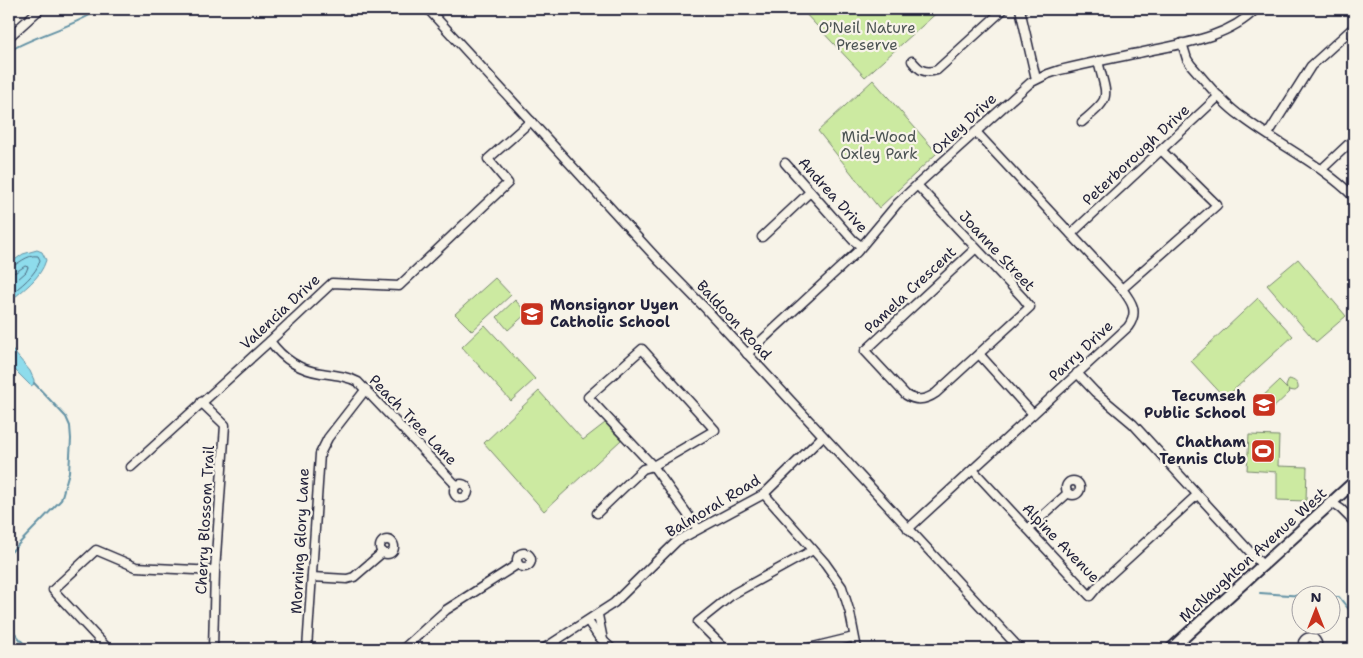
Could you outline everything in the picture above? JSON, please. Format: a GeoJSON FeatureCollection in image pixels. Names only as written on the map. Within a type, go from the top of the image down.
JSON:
{"type":"FeatureCollection","features":[{"type":"Feature","properties":{"kind":"main road","name":"McNaughton Avenue West"},"geometry":{"type":"LineString","coordinates":[[1172,649],[1354,482]]}},
{"type":"Feature","properties":{"kind":"street"},"geometry":{"type":"LineString","coordinates":[[9,38],[40,9]]}},
{"type":"Feature","properties":{"kind":"street","name":"Baldoon Road"},"geometry":{"type":"LineString","coordinates":[[428,9],[1020,649]]}},
{"type":"Feature","properties":{"kind":"street"},"geometry":{"type":"LineString","coordinates":[[912,61],[922,71],[937,70],[1004,9]]}},
{"type":"Feature","properties":{"kind":"street"},"geometry":{"type":"LineString","coordinates":[[1020,9],[1036,79]]}},
{"type":"Feature","properties":{"kind":"street","name":"Oxley Drive"},"geometry":{"type":"LineString","coordinates":[[747,354],[857,252],[897,204],[917,184],[1024,87],[1036,79],[1060,70],[1182,43],[1227,29],[1247,18],[1256,9]]}},
{"type":"Feature","properties":{"kind":"street"},"geometry":{"type":"LineString","coordinates":[[1268,134],[1311,66],[1354,27]]}},
{"type":"Feature","properties":{"kind":"street"},"geometry":{"type":"LineString","coordinates":[[1182,43],[1187,59],[1219,96],[1241,117],[1322,170],[1354,197]]}},
{"type":"Feature","properties":{"kind":"street"},"geometry":{"type":"LineString","coordinates":[[1082,122],[1100,106],[1106,95],[1098,61]]}},
{"type":"Feature","properties":{"kind":"street","name":"Peterborough Drive"},"geometry":{"type":"LineString","coordinates":[[1071,234],[1219,96]]}},
{"type":"Feature","properties":{"kind":"street","name":"Valencia Drive"},"geometry":{"type":"LineString","coordinates":[[131,466],[332,283],[398,286],[508,183],[488,159],[531,121]]}},
{"type":"Feature","properties":{"kind":"street","name":"Parry Drive"},"geometry":{"type":"LineString","coordinates":[[908,529],[1078,373],[1131,322],[1134,313],[1131,300],[1122,289],[976,132]]}},
{"type":"Feature","properties":{"kind":"street"},"geometry":{"type":"LineString","coordinates":[[1322,170],[1354,139]]}},
{"type":"Feature","properties":{"kind":"street"},"geometry":{"type":"LineString","coordinates":[[1122,289],[1217,205],[1162,150]]}},
{"type":"Feature","properties":{"kind":"street","name":"Andrea Drive"},"geometry":{"type":"LineString","coordinates":[[785,163],[861,246]]}},
{"type":"Feature","properties":{"kind":"street","name":"Joanne Street"},"geometry":{"type":"LineString","coordinates":[[917,184],[1030,308],[979,354]]}},
{"type":"Feature","properties":{"kind":"street"},"geometry":{"type":"LineString","coordinates":[[762,237],[810,192]]}},
{"type":"Feature","properties":{"kind":"street","name":"Pamela Crescent"},"geometry":{"type":"LineString","coordinates":[[976,248],[865,351],[906,395],[913,399],[922,400],[930,398],[979,354]]}},
{"type":"Feature","properties":{"kind":"street","name":"Peach Tree Lane"},"geometry":{"type":"LineString","coordinates":[[270,341],[278,351],[295,365],[307,371],[349,377],[366,388],[456,485]]}},
{"type":"Feature","properties":{"kind":"street"},"geometry":{"type":"LineString","coordinates":[[596,513],[643,469],[653,466],[715,430],[642,349],[588,397],[653,466],[698,529]]}},
{"type":"Feature","properties":{"kind":"street"},"geometry":{"type":"LineString","coordinates":[[979,354],[1033,414]]}},
{"type":"Feature","properties":{"kind":"street"},"geometry":{"type":"LineString","coordinates":[[1078,373],[1095,392],[1133,424],[1263,566]]}},
{"type":"Feature","properties":{"kind":"street","name":"Morning Glory Lane"},"geometry":{"type":"LineString","coordinates":[[307,649],[320,454],[328,438],[366,388]]}},
{"type":"Feature","properties":{"kind":"street","name":"Cherry Blossom Trail"},"geometry":{"type":"LineString","coordinates":[[201,402],[225,425],[215,571],[213,649]]}},
{"type":"Feature","properties":{"kind":"street","name":"Balmoral Road"},"geometry":{"type":"LineString","coordinates":[[543,649],[614,603],[677,541],[764,494],[823,436]]}},
{"type":"Feature","properties":{"kind":"street","name":"Alpine Avenue"},"geometry":{"type":"LineString","coordinates":[[973,470],[1090,596],[1100,584],[1197,494]]}},
{"type":"Feature","properties":{"kind":"street"},"geometry":{"type":"LineString","coordinates":[[1028,529],[1068,493]]}},
{"type":"Feature","properties":{"kind":"street"},"geometry":{"type":"LineString","coordinates":[[764,494],[826,563],[842,587],[850,613],[857,649]]}},
{"type":"Feature","properties":{"kind":"street"},"geometry":{"type":"LineString","coordinates":[[1332,503],[1354,522]]}},
{"type":"Feature","properties":{"kind":"street"},"geometry":{"type":"LineString","coordinates":[[108,649],[53,590],[96,550],[136,567],[215,571]]}},
{"type":"Feature","properties":{"kind":"street"},"geometry":{"type":"LineString","coordinates":[[725,649],[698,622],[733,594],[813,550]]}},
{"type":"Feature","properties":{"kind":"street"},"geometry":{"type":"LineString","coordinates":[[312,577],[346,579],[354,577],[383,552]]}},
{"type":"Feature","properties":{"kind":"street"},"geometry":{"type":"LineString","coordinates":[[403,649],[446,610],[518,564]]}},
{"type":"Feature","properties":{"kind":"street"},"geometry":{"type":"LineString","coordinates":[[598,615],[603,640]]}},
{"type":"Feature","properties":{"kind":"street"},"geometry":{"type":"LineString","coordinates":[[588,621],[598,636],[612,649]]}},
{"type":"Feature","properties":{"kind":"street"},"geometry":{"type":"LineString","coordinates":[[805,649],[854,637]]}},
{"type":"Feature","properties":{"kind":"street"},"geometry":{"type":"LineString","coordinates":[[1305,649],[1303,642],[1306,638],[1310,637],[1316,641],[1315,649]]}},
{"type":"Feature","properties":{"kind":"green space","name":"O'Neil Nature Preserve"},"geometry":{"type":"Polygon","coordinates":[[[801,9],[941,9],[865,77],[801,9]]]}},
{"type":"Feature","properties":{"kind":"green space","name":"Mid-Wood Oxley Park"},"geometry":{"type":"Polygon","coordinates":[[[873,80],[937,153],[879,208],[818,131],[873,80]]]}},
{"type":"Feature","properties":{"kind":"green space"},"geometry":{"type":"Polygon","coordinates":[[[1298,259],[1346,316],[1316,342],[1267,285],[1298,259]]]}},
{"type":"Feature","properties":{"kind":"green space"},"geometry":{"type":"Polygon","coordinates":[[[495,278],[511,295],[472,331],[455,314],[495,278]]]}},
{"type":"Feature","properties":{"kind":"green space"},"geometry":{"type":"Polygon","coordinates":[[[1258,298],[1293,336],[1225,398],[1191,361],[1258,298]]]}},
{"type":"Feature","properties":{"kind":"green space"},"geometry":{"type":"Polygon","coordinates":[[[515,300],[527,313],[508,330],[497,317],[515,300]]]}},
{"type":"Feature","properties":{"kind":"green space"},"geometry":{"type":"Polygon","coordinates":[[[485,325],[535,379],[511,401],[462,347],[485,325]]]}},
{"type":"Feature","properties":{"kind":"green space"},"geometry":{"type":"Polygon","coordinates":[[[1289,379],[1296,382],[1298,389],[1295,391],[1288,390],[1290,392],[1270,411],[1260,399],[1279,381],[1287,389],[1286,386],[1289,379]]]}},
{"type":"Feature","properties":{"kind":"green space"},"geometry":{"type":"Polygon","coordinates":[[[539,391],[583,440],[605,423],[621,440],[544,511],[484,443],[539,391]]]}},
{"type":"Feature","properties":{"kind":"green space"},"geometry":{"type":"Polygon","coordinates":[[[1249,435],[1279,436],[1278,466],[1307,467],[1306,501],[1277,500],[1277,472],[1247,470],[1249,435]]]}},
{"type":"Feature","properties":{"kind":"water"},"geometry":{"type":"Polygon","coordinates":[[[37,250],[42,252],[46,260],[44,266],[31,283],[9,302],[9,264],[23,254],[37,250]]]}},
{"type":"Feature","properties":{"kind":"water"},"geometry":{"type":"Polygon","coordinates":[[[9,346],[30,371],[34,380],[34,384],[31,386],[9,364],[9,346]]]}},
{"type":"Feature","properties":{"kind":"waterway"},"geometry":{"type":"LineString","coordinates":[[9,51],[89,16],[100,9]]}},
{"type":"Feature","properties":{"kind":"waterway"},"geometry":{"type":"LineString","coordinates":[[186,9],[232,9]]}},
{"type":"Feature","properties":{"kind":"waterway"},"geometry":{"type":"LineString","coordinates":[[9,554],[61,500],[69,472],[70,426],[66,417],[34,383]]}},
{"type":"Feature","properties":{"kind":"waterway"},"geometry":{"type":"LineString","coordinates":[[1260,593],[1290,595]]}},
{"type":"Feature","properties":{"kind":"waterway"},"geometry":{"type":"LineString","coordinates":[[1340,598],[1354,616]]}},
{"type":"Feature","properties":{"kind":"waterway"},"geometry":{"type":"LineString","coordinates":[[9,626],[28,649]]}},
{"type":"Feature","properties":{"kind":"place","name":"Monsignor Uyen Catholic School"},"geometry":{"type":"Point","coordinates":[532,314]}},
{"type":"Feature","properties":{"kind":"place","name":"Tecumseh Public School"},"geometry":{"type":"Point","coordinates":[1264,405]}},
{"type":"Feature","properties":{"kind":"place","name":"Chatham Tennis Club"},"geometry":{"type":"Point","coordinates":[1263,451]}}]}
